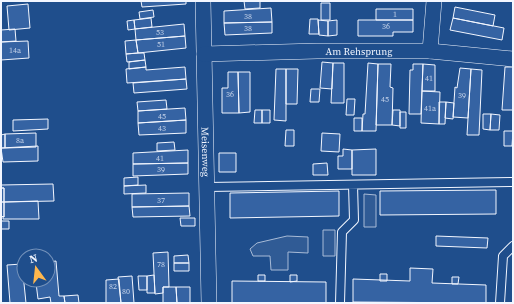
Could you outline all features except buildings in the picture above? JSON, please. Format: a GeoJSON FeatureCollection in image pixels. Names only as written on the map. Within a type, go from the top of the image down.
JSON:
{"type":"FeatureCollection","features":[{"type":"Feature","properties":{"kind":"street","name":"Meisenweg"},"geometry":{"type":"LineString","coordinates":[[203,1],[208,187],[209,303]]}},
{"type":"Feature","properties":{"kind":"street"},"geometry":{"type":"LineString","coordinates":[[430,51],[434,1]]}},
{"type":"Feature","properties":{"kind":"street","name":"Am Rehsprung"},"geometry":{"type":"LineString","coordinates":[[204,54],[317,51],[430,51],[513,59]]}},
{"type":"Feature","properties":{"kind":"lane"},"geometry":{"type":"LineString","coordinates":[[208,187],[513,182]]}},
{"type":"Feature","properties":{"kind":"lane"},"geometry":{"type":"LineString","coordinates":[[340,303],[342,232],[354,220],[353,185]]}},
{"type":"Feature","properties":{"kind":"lane"},"geometry":{"type":"LineString","coordinates":[[500,303],[503,256],[513,246]]}},
{"type":"Feature","properties":{"kind":"shaded area"},"geometry":{"type":"Polygon","coordinates":[[[364,194],[376,195],[376,227],[364,227],[364,194]]]}},
{"type":"Feature","properties":{"kind":"shaded area"},"geometry":{"type":"Polygon","coordinates":[[[323,230],[335,230],[335,256],[323,256],[323,230]]]}},
{"type":"Feature","properties":{"kind":"shaded area"},"geometry":{"type":"Polygon","coordinates":[[[287,236],[308,237],[308,253],[288,252],[288,270],[271,270],[270,256],[253,256],[250,249],[257,243],[287,236]]]}}]}
